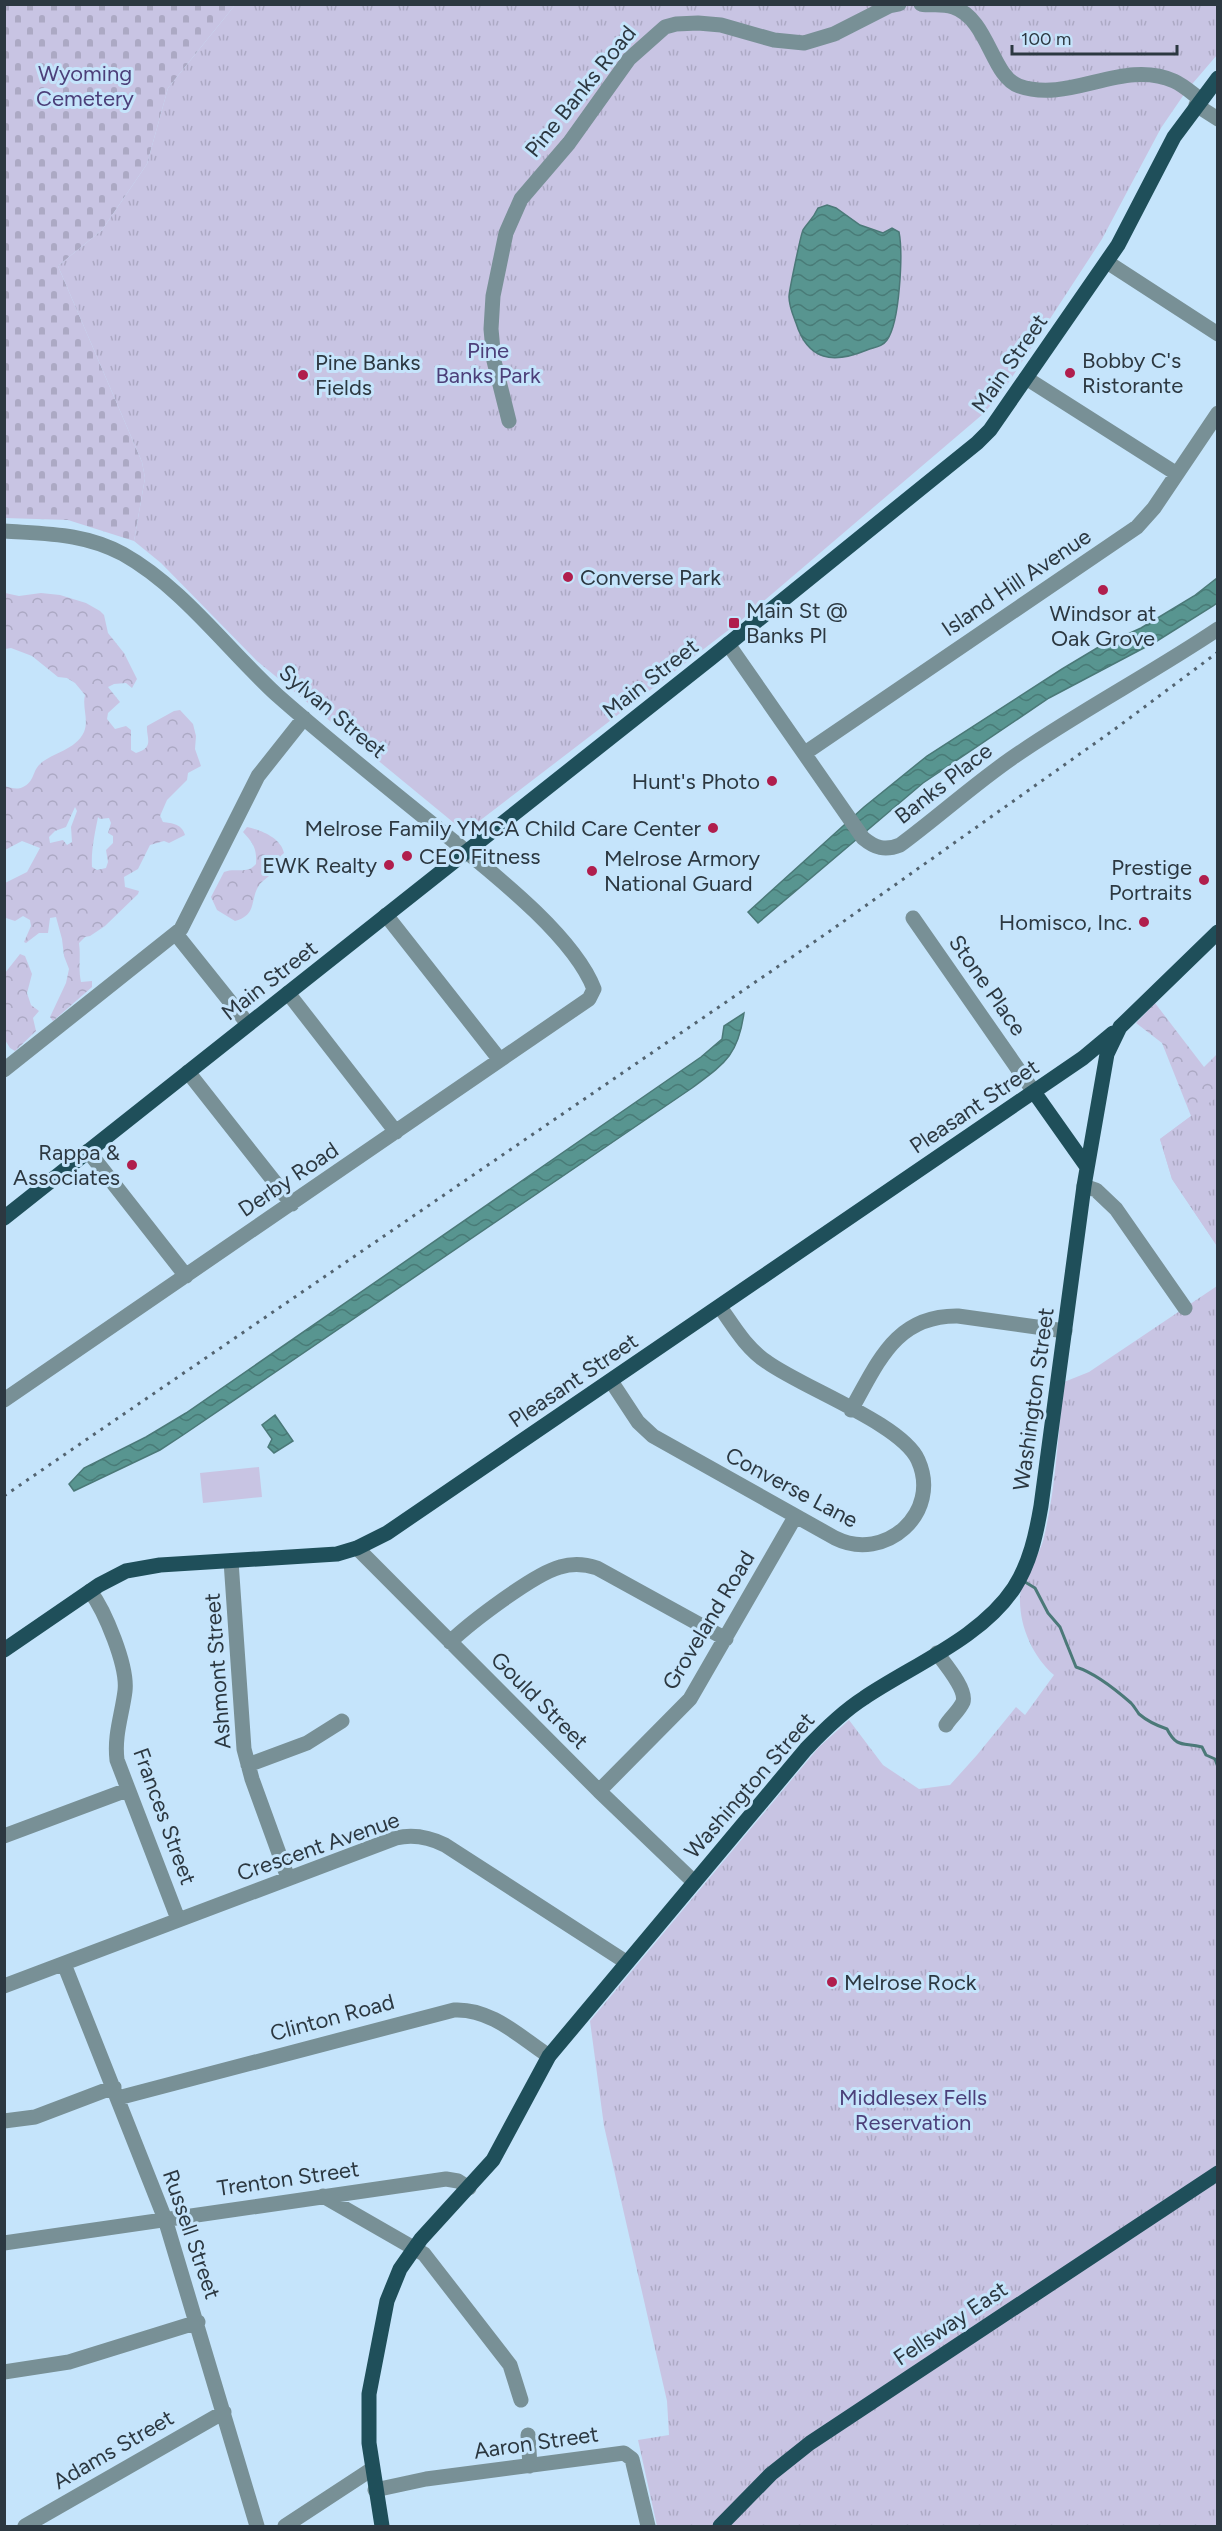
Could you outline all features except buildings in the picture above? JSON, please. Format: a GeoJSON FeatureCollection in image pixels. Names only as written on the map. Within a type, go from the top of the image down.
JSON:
{"type":"FeatureCollection","features":[{"type":"Feature","properties":{"kind":"main road","name":"Main Street"},"geometry":{"type":"LineString","coordinates":[[4,1218],[969,450],[990,429],[1107,261],[1138,210],[1174,137],[1218,78]]}},
{"type":"Feature","properties":{"kind":"main road","name":"Washington Street"},"geometry":{"type":"LineString","coordinates":[[382,2526],[372,2469],[368,2411],[378,2336],[391,2289],[414,2247],[469,2188],[496,2154],[549,2056],[806,1749],[831,1723],[862,1699],[975,1628],[994,1612],[1015,1587],[1027,1563],[1035,1539],[1041,1506],[1084,1186],[1104,1065],[1111,1042],[1120,1027],[1218,932]]}},
{"type":"Feature","properties":{"kind":"main road","name":"Pleasant Street"},"geometry":{"type":"LineString","coordinates":[[4,1650],[112,1577],[137,1568],[317,1556],[357,1548],[399,1526],[1034,1092],[1083,1058],[1120,1027]]}},
{"type":"Feature","properties":{"kind":"main road","name":"Stone Place"},"geometry":{"type":"LineString","coordinates":[[1034,1092],[1087,1167]]}},
{"type":"Feature","properties":{"kind":"main road","name":"Fellsway East"},"geometry":{"type":"LineString","coordinates":[[720,2526],[771,2474],[818,2438],[1218,2173]]}},
{"type":"Feature","properties":{"kind":"street","name":"Pine Banks Road"},"geometry":{"type":"LineString","coordinates":[[509,421],[494,361],[491,329],[498,265],[509,225],[521,199],[569,143],[629,59],[665,27],[698,22],[721,25],[774,40],[804,43],[834,34],[889,6],[899,4]]}},
{"type":"Feature","properties":{"kind":"street"},"geometry":{"type":"LineString","coordinates":[[921,4],[955,7],[971,19],[987,41],[1006,77],[1021,87],[1057,91],[1127,76],[1153,75],[1175,81],[1218,119]]}},
{"type":"Feature","properties":{"kind":"street"},"geometry":{"type":"LineString","coordinates":[[1107,261],[1218,334]]}},
{"type":"Feature","properties":{"kind":"street"},"geometry":{"type":"LineString","coordinates":[[1026,378],[1177,474]]}},
{"type":"Feature","properties":{"kind":"street","name":"Island Hill Avenue"},"geometry":{"type":"LineString","coordinates":[[805,753],[1137,527],[1154,508],[1218,413]]}},
{"type":"Feature","properties":{"kind":"street","name":"Sylvan Street"},"geometry":{"type":"LineString","coordinates":[[4,531],[69,536],[108,547],[137,563],[166,584],[262,681],[466,852],[553,930],[581,966],[594,992]]}},
{"type":"Feature","properties":{"kind":"street","name":"Banks Place"},"geometry":{"type":"LineString","coordinates":[[728,644],[863,838],[878,848],[900,845],[1010,759],[1218,629]]}},
{"type":"Feature","properties":{"kind":"street"},"geometry":{"type":"LineString","coordinates":[[4,1070],[176,934],[186,922],[258,776],[304,718]]}},
{"type":"Feature","properties":{"kind":"street"},"geometry":{"type":"LineString","coordinates":[[386,915],[500,1060]]}},
{"type":"Feature","properties":{"kind":"street","name":"Stone Place"},"geometry":{"type":"LineString","coordinates":[[913,918],[1034,1092]]}},
{"type":"Feature","properties":{"kind":"street"},"geometry":{"type":"LineString","coordinates":[[176,934],[248,1024]]}},
{"type":"Feature","properties":{"kind":"street","name":"Derby Road"},"geometry":{"type":"LineString","coordinates":[[4,1400],[589,999],[594,992]]}},
{"type":"Feature","properties":{"kind":"street"},"geometry":{"type":"LineString","coordinates":[[288,993],[396,1132]]}},
{"type":"Feature","properties":{"kind":"street"},"geometry":{"type":"LineString","coordinates":[[188,1072],[292,1204]]}},
{"type":"Feature","properties":{"kind":"street"},"geometry":{"type":"LineString","coordinates":[[88,1151],[186,1276]]}},
{"type":"Feature","properties":{"kind":"street"},"geometry":{"type":"LineString","coordinates":[[1084,1186],[1096,1190],[1116,1209],[1185,1308]]}},
{"type":"Feature","properties":{"kind":"street","name":"Converse Lane"},"geometry":{"type":"LineString","coordinates":[[611,1381],[638,1422],[653,1436],[840,1541],[865,1546],[878,1544],[905,1530],[916,1515],[924,1485],[922,1472],[915,1455],[898,1436],[766,1362],[747,1345],[720,1307]]}},
{"type":"Feature","properties":{"kind":"street"},"geometry":{"type":"LineString","coordinates":[[851,1410],[889,1345],[909,1329],[924,1321],[958,1316],[1065,1331]]}},
{"type":"Feature","properties":{"kind":"street","name":"Groveland Road"},"geometry":{"type":"LineString","coordinates":[[599,1791],[690,1699],[795,1517]]}},
{"type":"Feature","properties":{"kind":"street","name":"Gould Street"},"geometry":{"type":"LineString","coordinates":[[357,1548],[599,1791],[694,1882]]}},
{"type":"Feature","properties":{"kind":"street","name":"Ashmont Street"},"geometry":{"type":"LineString","coordinates":[[231,1561],[240,1723],[248,1766],[288,1878]]}},
{"type":"Feature","properties":{"kind":"street"},"geometry":{"type":"LineString","coordinates":[[450,1642],[470,1624],[545,1573],[561,1566],[577,1564],[597,1568],[726,1639]]}},
{"type":"Feature","properties":{"kind":"street","name":"Frances Street"},"geometry":{"type":"LineString","coordinates":[[90,1591],[102,1610],[125,1676],[125,1693],[117,1725],[116,1747],[127,1790],[178,1919]]}},
{"type":"Feature","properties":{"kind":"street"},"geometry":{"type":"LineString","coordinates":[[937,1653],[964,1695],[962,1704],[946,1725]]}},
{"type":"Feature","properties":{"kind":"street"},"geometry":{"type":"LineString","coordinates":[[248,1766],[307,1743],[342,1721]]}},
{"type":"Feature","properties":{"kind":"street"},"geometry":{"type":"LineString","coordinates":[[4,1836],[127,1790]]}},
{"type":"Feature","properties":{"kind":"street","name":"Crescent Avenue"},"geometry":{"type":"LineString","coordinates":[[4,1986],[396,1838],[414,1836],[445,1845],[626,1962]]}},
{"type":"Feature","properties":{"kind":"street","name":"Russell Street"},"geometry":{"type":"LineString","coordinates":[[64,1964],[165,2219],[198,2322],[257,2526]]}},
{"type":"Feature","properties":{"kind":"street","name":"Clinton Road"},"geometry":{"type":"LineString","coordinates":[[4,2121],[35,2117],[116,2092],[454,2010],[472,2011],[490,2017],[549,2056]]}},
{"type":"Feature","properties":{"kind":"street","name":"Trenton Street"},"geometry":{"type":"LineString","coordinates":[[4,2243],[446,2179],[458,2181],[469,2188]]}},
{"type":"Feature","properties":{"kind":"street"},"geometry":{"type":"LineString","coordinates":[[323,2196],[424,2254],[510,2365],[521,2400]]}},
{"type":"Feature","properties":{"kind":"street"},"geometry":{"type":"LineString","coordinates":[[4,2372],[69,2362],[198,2322]]}},
{"type":"Feature","properties":{"kind":"street","name":"Adams Street"},"geometry":{"type":"LineString","coordinates":[[25,2526],[224,2412]]}},
{"type":"Feature","properties":{"kind":"street"},"geometry":{"type":"LineString","coordinates":[[528,2435],[530,2466]]}},
{"type":"Feature","properties":{"kind":"street","name":"Aaron Street"},"geometry":{"type":"LineString","coordinates":[[375,2490],[426,2479],[626,2454],[632,2460],[648,2526]]}},
{"type":"Feature","properties":{"kind":"street"},"geometry":{"type":"LineString","coordinates":[[285,2526],[372,2469]]}},
{"type":"Feature","properties":{"kind":"green space","name":"Wyoming Cemetery"},"geometry":{"type":"Polygon","coordinates":[[[4,5],[235,5],[168,88],[147,164],[102,230],[58,266],[142,462],[145,478],[134,541],[68,520],[5,518],[4,5]]]}},
{"type":"Feature","properties":{"kind":"green space","name":"Pine Banks Park"},"geometry":{"type":"Polygon","coordinates":[[[235,5],[1217,5],[1217,55],[1187,90],[1161,128],[1102,239],[1003,391],[983,414],[739,622],[465,832],[257,661],[161,563],[134,541],[145,478],[142,462],[58,266],[102,230],[147,164],[168,88],[235,5]]]}},
{"type":"Feature","properties":{"kind":"green space"},"geometry":{"type":"Polygon","coordinates":[[[5,593],[19,596],[41,593],[60,595],[86,603],[100,611],[104,615],[108,633],[124,653],[137,679],[132,688],[126,683],[108,687],[120,702],[108,713],[107,719],[115,729],[126,726],[131,730],[131,750],[136,753],[148,745],[147,726],[180,710],[193,724],[196,736],[195,749],[201,766],[188,773],[187,780],[167,800],[160,816],[163,822],[179,826],[185,835],[169,843],[164,841],[150,845],[138,869],[124,877],[125,887],[139,891],[138,894],[105,926],[79,943],[81,982],[92,981],[92,987],[53,1021],[50,1017],[66,983],[69,969],[56,917],[50,918],[48,933],[39,933],[26,943],[24,942],[31,926],[30,920],[23,916],[15,921],[6,918],[5,883],[27,872],[40,848],[22,841],[5,850],[5,786],[16,789],[27,785],[39,765],[80,738],[85,727],[85,695],[75,683],[67,678],[58,677],[32,656],[11,648],[5,649],[5,593]],[[75,807],[66,827],[55,831],[49,837],[50,843],[63,840],[67,845],[72,842],[71,827],[77,811],[75,807]],[[98,817],[92,861],[92,867],[97,870],[106,868],[108,862],[106,850],[113,843],[113,836],[108,833],[111,823],[109,818],[100,819],[98,817]]]}},
{"type":"Feature","properties":{"kind":"green space"},"geometry":{"type":"Polygon","coordinates":[[[247,827],[275,839],[284,853],[272,873],[258,887],[250,911],[235,921],[217,910],[211,897],[224,872],[249,869],[256,864],[254,846],[243,832],[247,827]]]}},
{"type":"Feature","properties":{"kind":"green space"},"geometry":{"type":"Polygon","coordinates":[[[20,954],[25,956],[32,974],[27,993],[31,1005],[39,1011],[33,1018],[36,1031],[15,1051],[5,1040],[5,973],[20,954]]]}},
{"type":"Feature","properties":{"kind":"green space"},"geometry":{"type":"Polygon","coordinates":[[[1155,1003],[1204,1067],[1217,1054],[1217,1246],[1172,1179],[1160,1139],[1191,1116],[1162,1043],[1136,1023],[1155,1003]]]}},
{"type":"Feature","properties":{"kind":"green space"},"geometry":{"type":"Polygon","coordinates":[[[1217,1097],[1217,1246],[1172,1179],[1160,1139],[1217,1097]]]}},
{"type":"Feature","properties":{"kind":"green space","name":"Middlesex Fells Reservation"},"geometry":{"type":"Polygon","coordinates":[[[1217,1286],[1217,2526],[657,2526],[638,2440],[669,2435],[667,2401],[604,2126],[590,2021],[819,1747],[849,1720],[883,1765],[919,1789],[950,1785],[1016,1707],[1025,1715],[1054,1675],[1046,1668],[1029,1640],[1022,1619],[1020,1597],[1042,1544],[1048,1518],[1064,1382],[1089,1372],[1217,1286]]]}},
{"type":"Feature","properties":{"kind":"green space"},"geometry":{"type":"Polygon","coordinates":[[[259,1467],[262,1497],[203,1503],[200,1473],[259,1467]]]}},
{"type":"Feature","properties":{"kind":"water"},"geometry":{"type":"Polygon","coordinates":[[[827,205],[836,208],[860,225],[883,233],[892,228],[899,232],[900,242],[898,303],[887,340],[883,344],[855,354],[833,358],[815,352],[807,345],[792,314],[789,300],[803,230],[818,208],[827,205]]]}},
{"type":"Feature","properties":{"kind":"water"},"geometry":{"type":"Polygon","coordinates":[[[1217,578],[1217,603],[1213,606],[1157,641],[1049,698],[923,783],[758,923],[748,912],[864,807],[927,756],[1062,669],[1097,648],[1141,628],[1194,596],[1217,578]]]}},
{"type":"Feature","properties":{"kind":"water"},"geometry":{"type":"Polygon","coordinates":[[[744,1013],[738,1039],[728,1058],[692,1088],[160,1450],[74,1491],[69,1484],[84,1468],[146,1437],[186,1413],[701,1057],[722,1039],[724,1026],[744,1013]]]}},
{"type":"Feature","properties":{"kind":"water"},"geometry":{"type":"Polygon","coordinates":[[[275,1415],[293,1441],[274,1453],[268,1447],[272,1439],[262,1425],[275,1415]]]}},
{"type":"Feature","properties":{"kind":"waterway"},"geometry":{"type":"LineString","coordinates":[[1025,1582],[1035,1588],[1048,1613],[1060,1627],[1076,1667],[1112,1687],[1131,1703],[1139,1714],[1167,1729],[1174,1740],[1182,1744],[1202,1747],[1206,1755],[1215,1759],[1218,1767]]}},
{"type":"Feature","properties":{"kind":"railway"},"geometry":{"type":"LineString","coordinates":[[4,1496],[830,931],[1115,729],[1218,652]]}},
{"type":"Feature","properties":{"kind":"place","name":"Bobby C's Ristorante"},"geometry":{"type":"Point","coordinates":[1070,373]}},
{"type":"Feature","properties":{"kind":"place","name":"Pine Banks Fields"},"geometry":{"type":"Point","coordinates":[303,375]}},
{"type":"Feature","properties":{"kind":"place","name":"Converse Park"},"geometry":{"type":"Point","coordinates":[568,577]}},
{"type":"Feature","properties":{"kind":"place","name":"Windsor at Oak Grove"},"geometry":{"type":"Point","coordinates":[1103,590]}},
{"type":"Feature","properties":{"kind":"place","name":"Main St @ Banks Pl"},"geometry":{"type":"Point","coordinates":[734,623]}},
{"type":"Feature","properties":{"kind":"place","name":"Hunt's Photo"},"geometry":{"type":"Point","coordinates":[772,781]}},
{"type":"Feature","properties":{"kind":"place","name":"Melrose Family YMCA Child Care Center"},"geometry":{"type":"Point","coordinates":[713,828]}},
{"type":"Feature","properties":{"kind":"place","name":"CEO Fitness"},"geometry":{"type":"Point","coordinates":[407,856]}},
{"type":"Feature","properties":{"kind":"place","name":"EWK Realty"},"geometry":{"type":"Point","coordinates":[389,865]}},
{"type":"Feature","properties":{"kind":"place","name":"Melrose Armory National Guard"},"geometry":{"type":"Point","coordinates":[592,871]}},
{"type":"Feature","properties":{"kind":"place","name":"Prestige Portraits"},"geometry":{"type":"Point","coordinates":[1204,880]}},
{"type":"Feature","properties":{"kind":"place","name":"Homisco, Inc."},"geometry":{"type":"Point","coordinates":[1144,922]}},
{"type":"Feature","properties":{"kind":"place","name":"Rappa & Associates"},"geometry":{"type":"Point","coordinates":[132,1165]}},
{"type":"Feature","properties":{"kind":"place","name":"Melrose Rock"},"geometry":{"type":"Point","coordinates":[832,1982]}}]}
